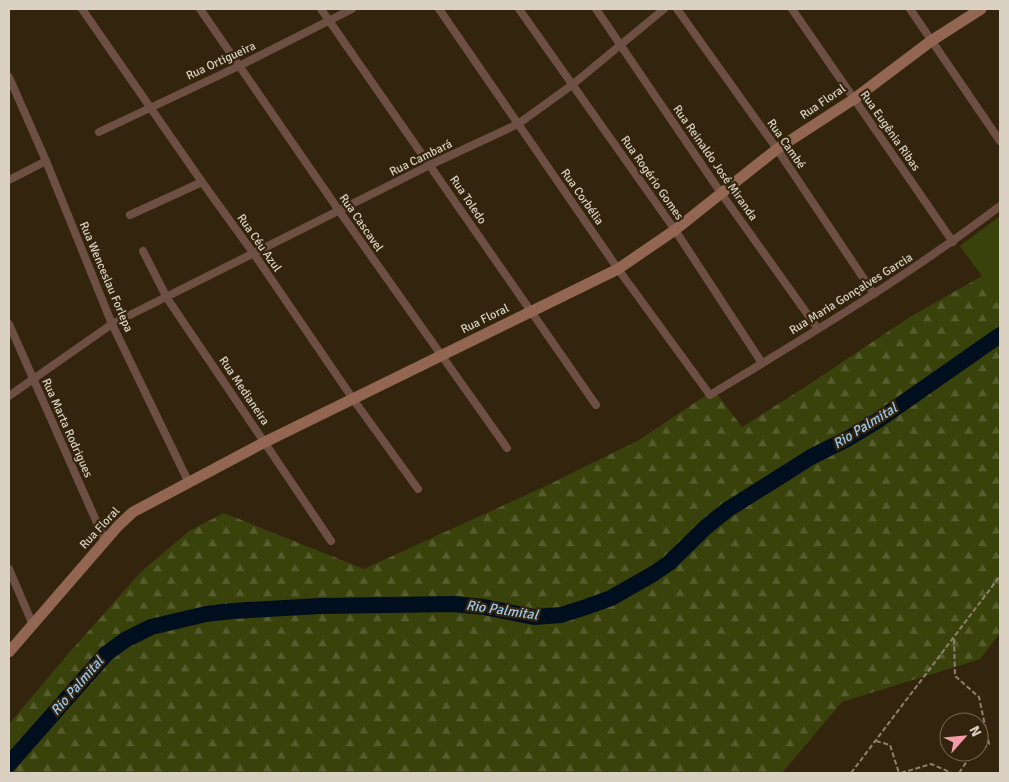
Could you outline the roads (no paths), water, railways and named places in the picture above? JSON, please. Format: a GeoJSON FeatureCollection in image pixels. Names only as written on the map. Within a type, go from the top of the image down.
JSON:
{"type":"FeatureCollection","features":[{"type":"Feature","properties":{"kind":"street","name":"Rua Céu Azul"},"geometry":{"type":"LineString","coordinates":[[82,9],[254,254],[353,400],[418,488]]}},
{"type":"Feature","properties":{"kind":"street","name":"Rua Cascavel"},"geometry":{"type":"LineString","coordinates":[[200,9],[340,212],[507,448]]}},
{"type":"Feature","properties":{"kind":"street","name":"Rua Toledo"},"geometry":{"type":"LineString","coordinates":[[321,9],[596,405]]}},
{"type":"Feature","properties":{"kind":"street","name":"Rua Ortigueira"},"geometry":{"type":"LineString","coordinates":[[99,132],[239,66],[352,9]]}},
{"type":"Feature","properties":{"kind":"street","name":"Rua Corbélia"},"geometry":{"type":"LineString","coordinates":[[439,9],[618,269],[710,394]]}},
{"type":"Feature","properties":{"kind":"street","name":"Rua Rogério Gomes"},"geometry":{"type":"LineString","coordinates":[[519,9],[674,230],[762,363]]}},
{"type":"Feature","properties":{"kind":"street","name":"Rua Reinaldo José Miranda"},"geometry":{"type":"LineString","coordinates":[[596,9],[721,193],[818,329]]}},
{"type":"Feature","properties":{"kind":"street","name":"Rua Cambará"},"geometry":{"type":"LineString","coordinates":[[9,396],[112,324],[340,212],[430,165],[518,124],[572,85],[664,9]]}},
{"type":"Feature","properties":{"kind":"street","name":"Rua Cambé"},"geometry":{"type":"LineString","coordinates":[[677,9],[777,149],[874,294]]}},
{"type":"Feature","properties":{"kind":"street","name":"Rua Eugênia Ribas"},"geometry":{"type":"LineString","coordinates":[[792,9],[953,242]]}},
{"type":"Feature","properties":{"kind":"street"},"geometry":{"type":"LineString","coordinates":[[910,9],[1000,141]]}},
{"type":"Feature","properties":{"kind":"street","name":"Rua Floral"},"geometry":{"type":"LineString","coordinates":[[9,652],[118,526],[133,512],[265,442],[618,269],[674,230],[777,149],[854,98],[931,40],[981,9]]}},
{"type":"Feature","properties":{"kind":"street","name":"Rua Wenceslau Forlepa"},"geometry":{"type":"LineString","coordinates":[[9,77],[46,161],[112,324],[189,483]]}},
{"type":"Feature","properties":{"kind":"street"},"geometry":{"type":"LineString","coordinates":[[9,180],[46,161]]}},
{"type":"Feature","properties":{"kind":"street"},"geometry":{"type":"LineString","coordinates":[[130,216],[202,182]]}},
{"type":"Feature","properties":{"kind":"street","name":"Rua Maria Gonçalves Garcia"},"geometry":{"type":"LineString","coordinates":[[710,394],[874,294],[953,242],[1000,206]]}},
{"type":"Feature","properties":{"kind":"street","name":"Rua Medianeira"},"geometry":{"type":"LineString","coordinates":[[143,251],[168,298],[332,541]]}},
{"type":"Feature","properties":{"kind":"street","name":"Rua Marta Rodrigues"},"geometry":{"type":"LineString","coordinates":[[9,324],[105,542]]}},
{"type":"Feature","properties":{"kind":"street"},"geometry":{"type":"LineString","coordinates":[[9,569],[33,625]]}},
{"type":"Feature","properties":{"kind":"waterway","name":"Rio Palmital"},"geometry":{"type":"LineString","coordinates":[[9,764],[106,654],[125,640],[151,627],[206,614],[320,606],[454,604],[484,607],[534,617],[561,615],[611,598],[669,563],[706,527],[727,510],[811,457],[849,438],[877,421],[1000,335]]}}]}
